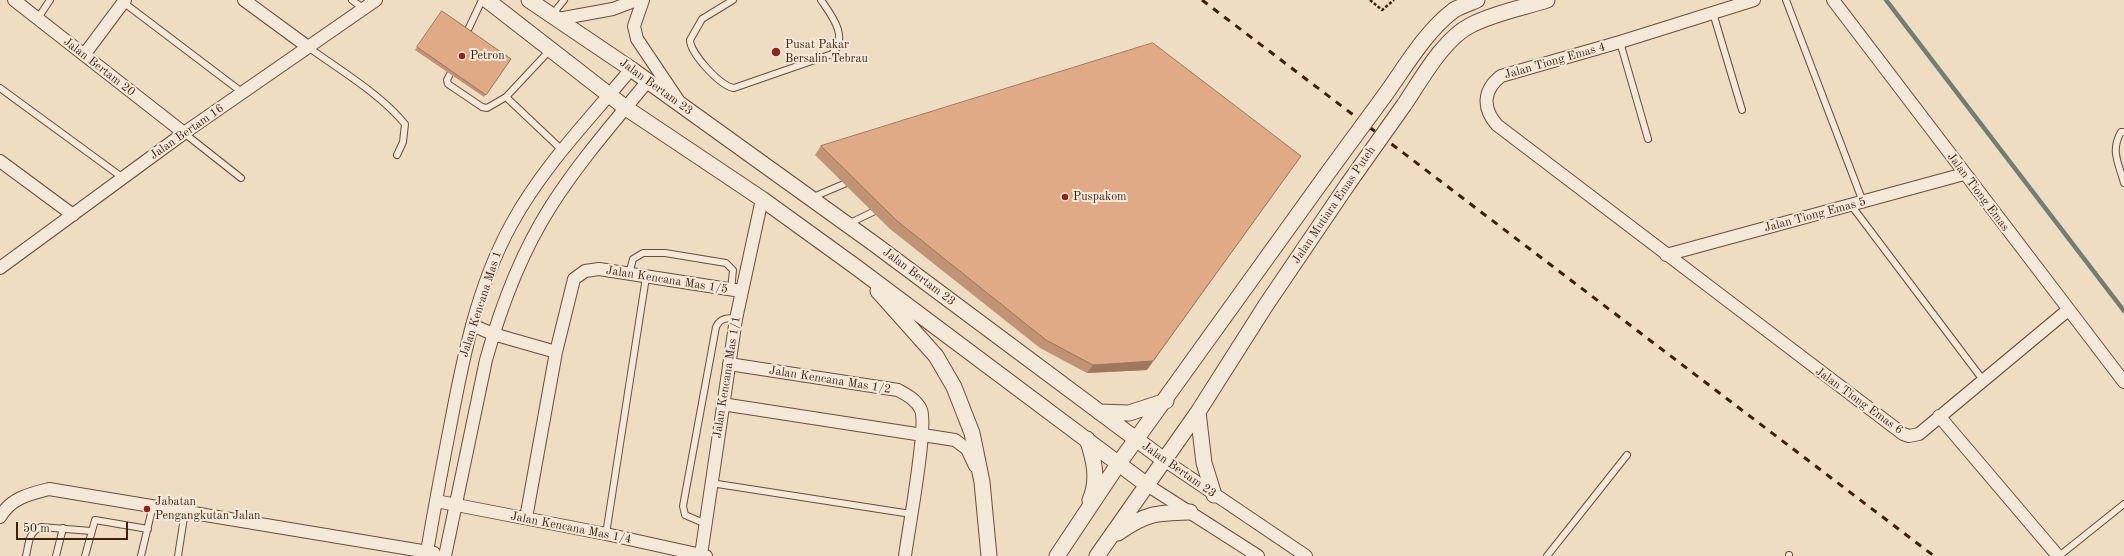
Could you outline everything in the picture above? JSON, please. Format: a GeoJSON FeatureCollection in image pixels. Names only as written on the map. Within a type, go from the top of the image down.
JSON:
{"type":"FeatureCollection","features":[{"type":"Feature","properties":{"kind":"street","name":"Jalan Bertam 20"},"geometry":{"type":"LineString","coordinates":[[14,0],[184,134]]}},
{"type":"Feature","properties":{"kind":"street"},"geometry":{"type":"LineString","coordinates":[[244,0],[308,47]]}},
{"type":"Feature","properties":{"kind":"street","name":"Jalan Bertam 16"},"geometry":{"type":"LineString","coordinates":[[2,263],[376,0]]}},
{"type":"Feature","properties":{"kind":"street"},"geometry":{"type":"LineString","coordinates":[[488,0],[626,108],[762,199],[856,267],[1088,439],[1147,485],[1258,556]]}},
{"type":"Feature","properties":{"kind":"street","name":"Jalan Bertam 23"},"geometry":{"type":"LineString","coordinates":[[529,0],[631,69],[647,82],[680,103],[1136,440],[1214,495],[1306,556]]}},
{"type":"Feature","properties":{"kind":"street"},"geometry":{"type":"LineString","coordinates":[[555,17],[613,9],[637,0]]}},
{"type":"Feature","properties":{"kind":"street"},"geometry":{"type":"LineString","coordinates":[[643,0],[634,26],[637,39],[680,103]]}},
{"type":"Feature","properties":{"kind":"street","name":"Jalan Mutiara Emas Puteh"},"geometry":{"type":"LineString","coordinates":[[1120,463],[1426,38],[1459,5],[1477,0]]}},
{"type":"Feature","properties":{"kind":"street","name":"Jalan Mutiara Emas Puteh"},"geometry":{"type":"LineString","coordinates":[[1147,485],[1198,412],[1266,305],[1348,184],[1444,49],[1460,33],[1470,26],[1488,18],[1547,0]]}},
{"type":"Feature","properties":{"kind":"street","name":"Jalan Tiong Emas 4"},"geometry":{"type":"LineString","coordinates":[[1666,256],[1496,125],[1490,118],[1486,107],[1486,95],[1489,88],[1501,76],[1620,42],[1754,0]]}},
{"type":"Feature","properties":{"kind":"street","name":"Jalan Tiong Emas"},"geometry":{"type":"LineString","coordinates":[[1833,0],[1964,174],[2124,382]]}},
{"type":"Feature","properties":{"kind":"street"},"geometry":{"type":"LineString","coordinates":[[84,55],[124,1]]}},
{"type":"Feature","properties":{"kind":"street","name":"Jalan Kencana Mas 1"},"geometry":{"type":"LineString","coordinates":[[428,554],[436,501],[463,355],[496,253],[530,194],[562,150],[631,69]]}},
{"type":"Feature","properties":{"kind":"street","name":"Jalan Kencana Mas 1"},"geometry":{"type":"LineString","coordinates":[[445,556],[493,334],[519,264],[550,206],[581,163],[647,82]]}},
{"type":"Feature","properties":{"kind":"street"},"geometry":{"type":"LineString","coordinates":[[0,161],[72,215]]}},
{"type":"Feature","properties":{"kind":"street","name":"Jalan Tiong Emas 5"},"geometry":{"type":"LineString","coordinates":[[1666,256],[1964,174]]}},
{"type":"Feature","properties":{"kind":"street","name":"Jalan Kencana Mas 1/1"},"geometry":{"type":"LineString","coordinates":[[704,556],[711,483],[736,320],[736,290],[762,199]]}},
{"type":"Feature","properties":{"kind":"street","name":"Jalan Tiong Emas 6"},"geometry":{"type":"LineString","coordinates":[[1666,256],[1903,434],[1909,436],[1918,434],[2068,310]]}},
{"type":"Feature","properties":{"kind":"street"},"geometry":{"type":"LineString","coordinates":[[856,267],[936,356],[954,387],[972,433],[982,482],[989,556]]}},
{"type":"Feature","properties":{"kind":"street","name":"Jalan Kencana Mas 1/5"},"geometry":{"type":"LineString","coordinates":[[526,518],[556,352],[574,279],[585,271],[599,269],[736,290]]}},
{"type":"Feature","properties":{"kind":"street"},"geometry":{"type":"LineString","coordinates":[[472,324],[493,334],[556,352]]}},
{"type":"Feature","properties":{"kind":"street","name":"Jalan Kencana Mas 1/2"},"geometry":{"type":"LineString","coordinates":[[729,364],[898,390],[912,398],[922,410],[922,435]]}},
{"type":"Feature","properties":{"kind":"street"},"geometry":{"type":"LineString","coordinates":[[1099,412],[1128,413],[1166,401]]}},
{"type":"Feature","properties":{"kind":"street"},"geometry":{"type":"LineString","coordinates":[[722,404],[955,440],[962,444],[969,454],[982,482]]}},
{"type":"Feature","properties":{"kind":"street"},"geometry":{"type":"LineString","coordinates":[[1198,412],[1204,463],[1214,495]]}},
{"type":"Feature","properties":{"kind":"street"},"geometry":{"type":"LineString","coordinates":[[1939,416],[2058,556]]}},
{"type":"Feature","properties":{"kind":"street"},"geometry":{"type":"LineString","coordinates":[[905,556],[922,435]]}},
{"type":"Feature","properties":{"kind":"street"},"geometry":{"type":"LineString","coordinates":[[1082,519],[1094,490],[1094,460],[1088,439]]}},
{"type":"Feature","properties":{"kind":"street"},"geometry":{"type":"LineString","coordinates":[[1057,556],[1120,463]]}},
{"type":"Feature","properties":{"kind":"street"},"geometry":{"type":"LineString","coordinates":[[1096,556],[1147,485]]}},
{"type":"Feature","properties":{"kind":"street"},"geometry":{"type":"LineString","coordinates":[[0,517],[6,506],[24,496],[49,489],[445,556]]}},
{"type":"Feature","properties":{"kind":"street","name":"Jalan Kencana Mas 1/4"},"geometry":{"type":"LineString","coordinates":[[436,501],[606,534],[704,556]]}},
{"type":"Feature","properties":{"kind":"street"},"geometry":{"type":"LineString","coordinates":[[1109,539],[1133,522],[1154,514],[1190,512]]}},
{"type":"Feature","properties":{"kind":"lane"},"geometry":{"type":"LineString","coordinates":[[38,18],[50,0]]}},
{"type":"Feature","properties":{"kind":"lane"},"geometry":{"type":"LineString","coordinates":[[352,0],[364,9]]}},
{"type":"Feature","properties":{"kind":"lane"},"geometry":{"type":"LineString","coordinates":[[467,32],[482,0]]}},
{"type":"Feature","properties":{"kind":"lane"},"geometry":{"type":"LineString","coordinates":[[555,17],[564,0]]}},
{"type":"Feature","properties":{"kind":"lane"},"geometry":{"type":"LineString","coordinates":[[733,0],[702,19],[690,40],[693,52],[723,83],[734,88],[832,54],[836,50],[840,41],[838,28],[821,0]]}},
{"type":"Feature","properties":{"kind":"lane"},"geometry":{"type":"LineString","coordinates":[[1786,0],[1863,202]]}},
{"type":"Feature","properties":{"kind":"lane"},"geometry":{"type":"LineString","coordinates":[[124,1],[243,93]]}},
{"type":"Feature","properties":{"kind":"lane"},"geometry":{"type":"LineString","coordinates":[[1713,13],[1742,110]]}},
{"type":"Feature","properties":{"kind":"lane"},"geometry":{"type":"LineString","coordinates":[[1620,42],[1648,139]]}},
{"type":"Feature","properties":{"kind":"lane"},"geometry":{"type":"LineString","coordinates":[[308,47],[395,112],[405,124],[403,142],[397,155]]}},
{"type":"Feature","properties":{"kind":"lane"},"geometry":{"type":"LineString","coordinates":[[450,74],[447,80],[448,84],[487,108],[506,97],[551,49]]}},
{"type":"Feature","properties":{"kind":"lane"},"geometry":{"type":"LineString","coordinates":[[0,88],[124,178]]}},
{"type":"Feature","properties":{"kind":"lane"},"geometry":{"type":"LineString","coordinates":[[506,97],[562,150]]}},
{"type":"Feature","properties":{"kind":"lane"},"geometry":{"type":"LineString","coordinates":[[2124,132],[2121,132],[2114,147],[2124,183]]}},
{"type":"Feature","properties":{"kind":"lane"},"geometry":{"type":"LineString","coordinates":[[184,134],[241,178]]}},
{"type":"Feature","properties":{"kind":"lane"},"geometry":{"type":"LineString","coordinates":[[810,198],[855,179]]}},
{"type":"Feature","properties":{"kind":"lane"},"geometry":{"type":"LineString","coordinates":[[1851,205],[1983,380]]}},
{"type":"Feature","properties":{"kind":"lane"},"geometry":{"type":"LineString","coordinates":[[847,225],[880,208],[886,208]]}},
{"type":"Feature","properties":{"kind":"lane"},"geometry":{"type":"LineString","coordinates":[[629,274],[633,259],[643,253],[665,254],[726,263],[733,270],[736,290]]}},
{"type":"Feature","properties":{"kind":"lane"},"geometry":{"type":"LineString","coordinates":[[606,534],[646,277]]}},
{"type":"Feature","properties":{"kind":"lane"},"geometry":{"type":"LineString","coordinates":[[706,524],[685,515],[683,506],[716,327],[718,323],[725,318],[736,320]]}},
{"type":"Feature","properties":{"kind":"lane"},"geometry":{"type":"LineString","coordinates":[[1547,556],[1627,455]]}},
{"type":"Feature","properties":{"kind":"lane"},"geometry":{"type":"LineString","coordinates":[[711,483],[911,514]]}},
{"type":"Feature","properties":{"kind":"lane"},"geometry":{"type":"LineString","coordinates":[[2058,556],[2124,504]]}},
{"type":"Feature","properties":{"kind":"lane"},"geometry":{"type":"LineString","coordinates":[[141,556],[153,506]]}},
{"type":"Feature","properties":{"kind":"lane"},"geometry":{"type":"LineString","coordinates":[[178,556],[185,511]]}},
{"type":"Feature","properties":{"kind":"lane"},"geometry":{"type":"LineString","coordinates":[[85,556],[94,520],[148,529]]}},
{"type":"Feature","properties":{"kind":"lane"},"geometry":{"type":"LineString","coordinates":[[26,556],[30,536],[34,530],[41,528],[63,528],[91,531]]}},
{"type":"Feature","properties":{"kind":"lane"},"geometry":{"type":"LineString","coordinates":[[56,556],[63,528]]}},
{"type":"Feature","properties":{"kind":"path"},"geometry":{"type":"LineString","coordinates":[[1370,0],[1382,10],[1394,0]]}},
{"type":"Feature","properties":{"kind":"building","name":"Petron"},"geometry":{"type":"Polygon","coordinates":[[[442,11],[511,59],[486,95],[417,47],[442,11]]]}},
{"type":"Feature","properties":{"kind":"building","name":"Puspakom"},"geometry":{"type":"Polygon","coordinates":[[[1153,43],[1301,156],[1153,361],[1093,365],[1046,340],[896,220],[821,146],[1153,43]]]}},
{"type":"Feature","properties":{"kind":"waterway"},"geometry":{"type":"LineString","coordinates":[[1886,0],[2124,311]]}},
{"type":"Feature","properties":{"kind":"railway"},"geometry":{"type":"LineString","coordinates":[[1202,0],[1934,556]]}},
{"type":"Feature","properties":{"kind":"place","name":"Pusat Pakar Bersalin Tebrau"},"geometry":{"type":"Point","coordinates":[776,52]}},
{"type":"Feature","properties":{"kind":"place","name":"Petron"},"geometry":{"type":"Point","coordinates":[462,56]}},
{"type":"Feature","properties":{"kind":"place","name":"Puspakom"},"geometry":{"type":"Point","coordinates":[1065,197]}},
{"type":"Feature","properties":{"kind":"place","name":"Jabatan Pengangkutan Jalan"},"geometry":{"type":"Point","coordinates":[147,509]}}]}
